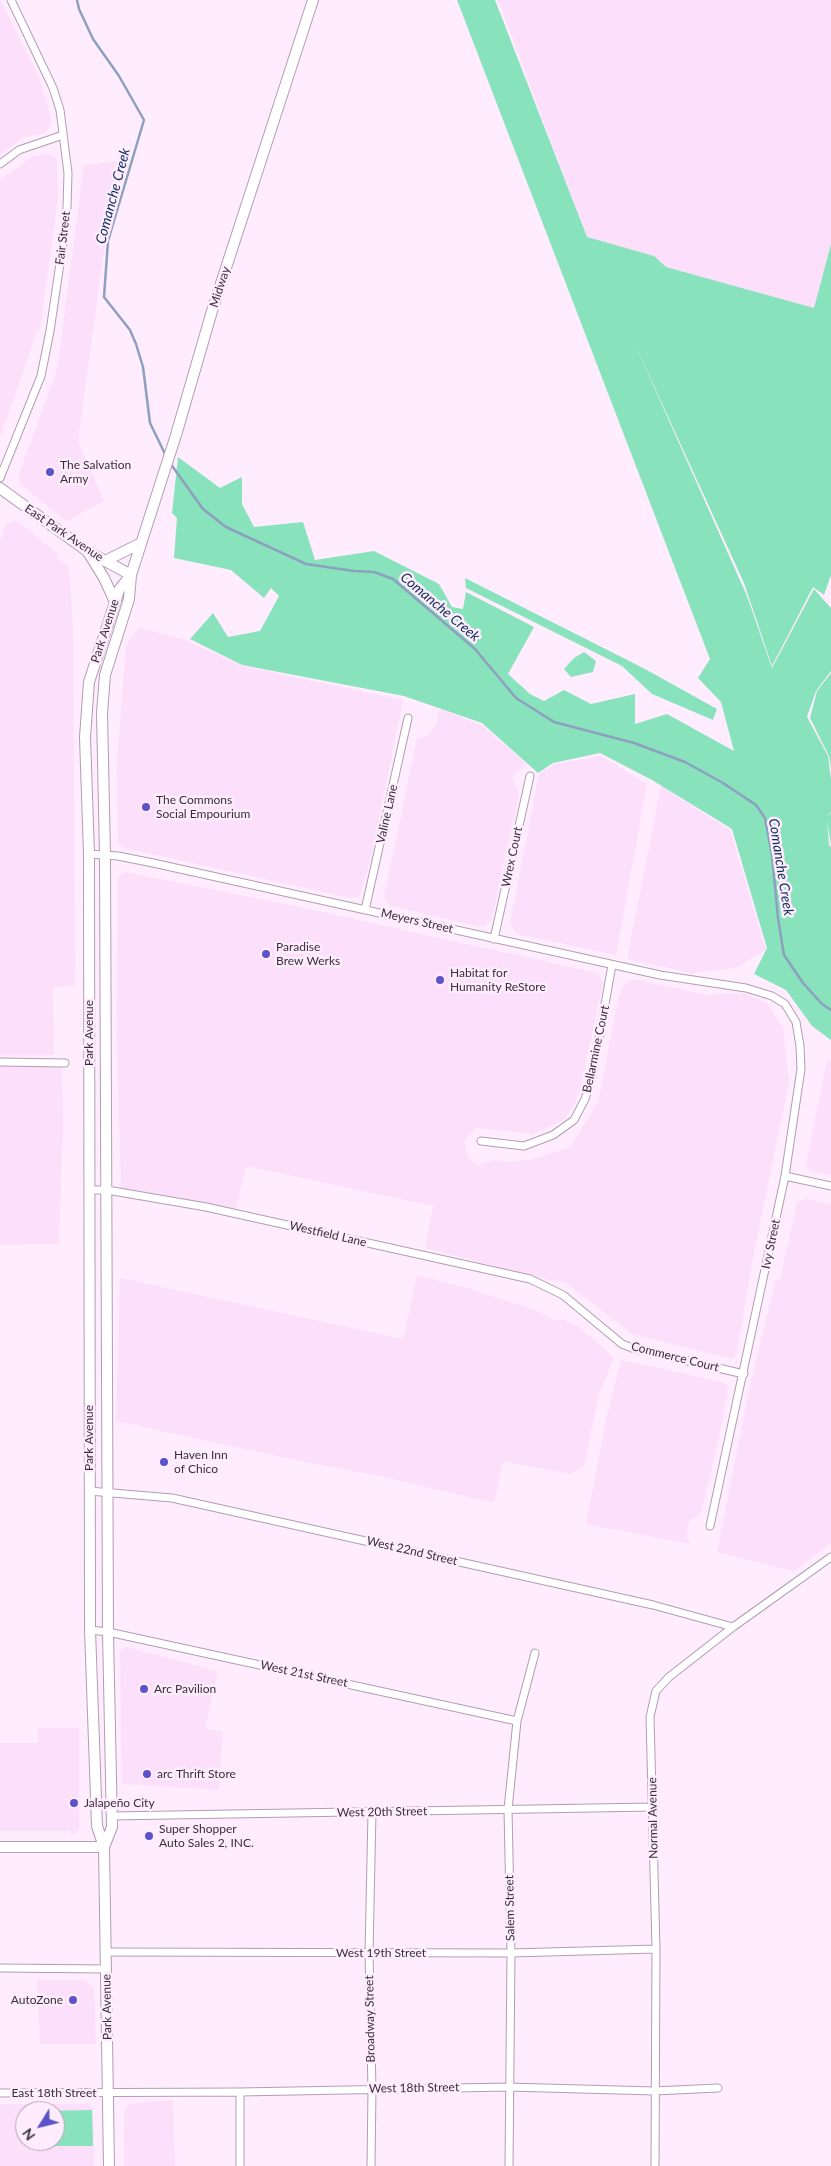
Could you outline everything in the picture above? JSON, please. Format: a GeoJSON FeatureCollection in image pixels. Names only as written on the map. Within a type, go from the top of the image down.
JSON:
{"type":"FeatureCollection","features":[{"type":"Feature","properties":{"kind":"main road","name":"Midway"},"geometry":{"type":"LineString","coordinates":[[131,575],[171,451],[212,311],[313,0]]}},
{"type":"Feature","properties":{"kind":"main road","name":"East Park Avenue"},"geometry":{"type":"LineString","coordinates":[[0,488],[88,551],[131,575]]}},
{"type":"Feature","properties":{"kind":"main road"},"geometry":{"type":"LineString","coordinates":[[104,561],[140,543]]}},
{"type":"Feature","properties":{"kind":"main road"},"geometry":{"type":"LineString","coordinates":[[88,551],[104,578],[115,602]]}},
{"type":"Feature","properties":{"kind":"main road","name":"Park Avenue"},"geometry":{"type":"LineString","coordinates":[[109,2166],[104,1847],[97,1826],[90,1630],[89,854],[85,737],[86,702],[89,682],[119,590],[131,575]]}},
{"type":"Feature","properties":{"kind":"main road","name":"Park Avenue"},"geometry":{"type":"LineString","coordinates":[[104,1847],[112,1827],[112,1816],[108,1632],[105,855],[102,713],[105,675],[129,599],[131,575]]}},
{"type":"Feature","properties":{"kind":"main road"},"geometry":{"type":"LineString","coordinates":[[0,1847],[104,1847]]}},
{"type":"Feature","properties":{"kind":"street","name":"Fair Street"},"geometry":{"type":"LineString","coordinates":[[0,478],[41,376],[50,331],[67,207],[68,173],[60,110],[53,88],[11,0]]}},
{"type":"Feature","properties":{"kind":"street"},"geometry":{"type":"LineString","coordinates":[[0,164],[19,150],[63,135]]}},
{"type":"Feature","properties":{"kind":"street","name":"Valine Lane"},"geometry":{"type":"LineString","coordinates":[[365,910],[408,718]]}},
{"type":"Feature","properties":{"kind":"street","name":"Wrex Court"},"geometry":{"type":"LineString","coordinates":[[494,939],[530,776]]}},
{"type":"Feature","properties":{"kind":"street","name":"Meyers Street"},"geometry":{"type":"LineString","coordinates":[[89,854],[153,863],[695,982],[746,988]]}},
{"type":"Feature","properties":{"kind":"street","name":"Bellarmine Court"},"geometry":{"type":"LineString","coordinates":[[481,1141],[524,1146],[553,1135],[574,1120],[585,1099],[592,1077],[612,965]]}},
{"type":"Feature","properties":{"kind":"street","name":"Ivy Street"},"geometry":{"type":"LineString","coordinates":[[710,1526],[786,1176],[801,1069],[796,1022],[785,1004],[772,996],[746,988]]}},
{"type":"Feature","properties":{"kind":"street"},"geometry":{"type":"LineString","coordinates":[[0,1062],[65,1063]]}},
{"type":"Feature","properties":{"kind":"street"},"geometry":{"type":"LineString","coordinates":[[786,1176],[831,1186]]}},
{"type":"Feature","properties":{"kind":"street","name":"Westfield Lane"},"geometry":{"type":"LineString","coordinates":[[89,1190],[106,1190],[206,1207],[530,1279],[564,1295]]}},
{"type":"Feature","properties":{"kind":"street","name":"Commerce Court"},"geometry":{"type":"LineString","coordinates":[[564,1295],[622,1344],[744,1374]]}},
{"type":"Feature","properties":{"kind":"street","name":"West 22nd Street"},"geometry":{"type":"LineString","coordinates":[[89,1491],[108,1491],[172,1498],[653,1605],[733,1627]]}},
{"type":"Feature","properties":{"kind":"street","name":"Normal Avenue"},"geometry":{"type":"LineString","coordinates":[[655,2166],[656,1949],[650,1717],[656,1692],[669,1676],[831,1556]]}},
{"type":"Feature","properties":{"kind":"street","name":"West 21st Street"},"geometry":{"type":"LineString","coordinates":[[90,1630],[108,1632],[517,1721]]}},
{"type":"Feature","properties":{"kind":"street","name":"Salem Street"},"geometry":{"type":"LineString","coordinates":[[509,2166],[508,2087],[511,1953],[508,1809],[517,1721],[535,1653]]}},
{"type":"Feature","properties":{"kind":"street","name":"West 20th Street"},"geometry":{"type":"LineString","coordinates":[[112,1816],[653,1807]]}},
{"type":"Feature","properties":{"kind":"street","name":"Broadway Street"},"geometry":{"type":"LineString","coordinates":[[371,2166],[372,2089],[369,1953],[372,1812]]}},
{"type":"Feature","properties":{"kind":"street","name":"West 19th Street"},"geometry":{"type":"LineString","coordinates":[[106,1952],[511,1953],[656,1949]]}},
{"type":"Feature","properties":{"kind":"street"},"geometry":{"type":"LineString","coordinates":[[0,1968],[106,1969]]}},
{"type":"Feature","properties":{"kind":"street","name":"West 18th Street"},"geometry":{"type":"LineString","coordinates":[[109,2093],[508,2087],[654,2091],[718,2088]]}},
{"type":"Feature","properties":{"kind":"street"},"geometry":{"type":"LineString","coordinates":[[240,2092],[240,2166]]}},
{"type":"Feature","properties":{"kind":"street","name":"East 18th Street"},"geometry":{"type":"LineString","coordinates":[[0,2093],[109,2093]]}},
{"type":"Feature","properties":{"kind":"shaded area"},"geometry":{"type":"Polygon","coordinates":[[[0,0],[39,77],[52,123],[45,133],[24,137],[0,155],[0,0]]]}},
{"type":"Feature","properties":{"kind":"shaded area"},"geometry":{"type":"Polygon","coordinates":[[[498,0],[831,0],[831,244],[814,308],[666,267],[654,256],[587,237],[498,0]]]}},
{"type":"Feature","properties":{"kind":"shaded area"},"geometry":{"type":"Polygon","coordinates":[[[48,154],[57,158],[58,197],[40,330],[38,329],[0,437],[0,180],[33,156],[48,154]]]}},
{"type":"Feature","properties":{"kind":"shaded area"},"geometry":{"type":"Polygon","coordinates":[[[128,160],[104,250],[78,441],[104,501],[66,521],[21,485],[18,477],[57,370],[84,165],[128,160]]]}},
{"type":"Feature","properties":{"kind":"shaded area"},"geometry":{"type":"Polygon","coordinates":[[[16,520],[57,553],[57,558],[69,567],[73,624],[75,986],[53,987],[54,1055],[0,1055],[0,541],[6,524],[16,520]]]}},
{"type":"Feature","properties":{"kind":"shaded area"},"geometry":{"type":"Polygon","coordinates":[[[139,627],[185,640],[242,666],[403,700],[372,852],[360,896],[351,898],[124,848],[118,843],[117,762],[126,646],[139,627]]]}},
{"type":"Feature","properties":{"kind":"shaded area"},"geometry":{"type":"Polygon","coordinates":[[[440,709],[481,725],[527,764],[512,777],[519,794],[491,921],[482,927],[390,906],[384,896],[417,739],[426,736],[435,727],[440,709]]]}},
{"type":"Feature","properties":{"kind":"shaded area"},"geometry":{"type":"Polygon","coordinates":[[[601,756],[647,784],[616,955],[517,934],[510,924],[539,774],[554,764],[601,756]]]}},
{"type":"Feature","properties":{"kind":"shaded area"},"geometry":{"type":"Polygon","coordinates":[[[661,786],[730,830],[766,950],[736,968],[691,973],[627,959],[661,786]]]}},
{"type":"Feature","properties":{"kind":"shaded area"},"geometry":{"type":"Polygon","coordinates":[[[125,872],[290,905],[598,973],[603,983],[580,1090],[573,1107],[564,1120],[533,1134],[477,1128],[464,1140],[469,1158],[478,1165],[495,1160],[509,1162],[530,1160],[570,1147],[598,1102],[618,1000],[623,986],[633,979],[706,995],[744,993],[768,1004],[783,1028],[789,1082],[750,1273],[737,1353],[732,1359],[632,1334],[565,1282],[548,1280],[425,1248],[433,1206],[246,1166],[235,1212],[121,1188],[117,1032],[118,876],[125,872]]]}},
{"type":"Feature","properties":{"kind":"shaded area"},"geometry":{"type":"Polygon","coordinates":[[[827,1060],[831,1060],[831,1175],[810,1171],[806,1164],[827,1060]]]}},
{"type":"Feature","properties":{"kind":"shaded area"},"geometry":{"type":"Polygon","coordinates":[[[0,1066],[62,1067],[63,1126],[59,1244],[0,1245],[0,1066]]]}},
{"type":"Feature","properties":{"kind":"shaded area"},"geometry":{"type":"Polygon","coordinates":[[[805,1199],[831,1204],[831,1543],[794,1571],[717,1552],[751,1381],[776,1279],[780,1280],[797,1203],[805,1199]]]}},
{"type":"Feature","properties":{"kind":"shaded area"},"geometry":{"type":"Polygon","coordinates":[[[417,1275],[470,1289],[536,1310],[553,1320],[565,1320],[579,1327],[614,1357],[599,1394],[584,1467],[570,1474],[503,1461],[494,1503],[376,1475],[309,1463],[116,1421],[120,1278],[403,1339],[417,1275]]]}},
{"type":"Feature","properties":{"kind":"shaded area"},"geometry":{"type":"Polygon","coordinates":[[[621,1360],[726,1383],[728,1390],[718,1442],[700,1515],[690,1520],[686,1535],[690,1544],[586,1524],[606,1420],[621,1360]]]}},
{"type":"Feature","properties":{"kind":"shaded area"},"geometry":{"type":"Polygon","coordinates":[[[126,1647],[218,1671],[205,1728],[223,1732],[219,1790],[122,1784],[120,1651],[126,1647]]]}},
{"type":"Feature","properties":{"kind":"shaded area"},"geometry":{"type":"Polygon","coordinates":[[[38,1728],[79,1728],[79,1830],[76,1833],[71,1834],[70,1831],[0,1831],[0,1743],[38,1743],[38,1728]]]}},
{"type":"Feature","properties":{"kind":"shaded area"},"geometry":{"type":"Polygon","coordinates":[[[37,1980],[85,1980],[94,1989],[96,2044],[40,2044],[37,1980]]]}},
{"type":"Feature","properties":{"kind":"shaded area"},"geometry":{"type":"Polygon","coordinates":[[[173,2100],[175,2166],[124,2166],[124,2110],[129,2104],[173,2100]]]}},
{"type":"Feature","properties":{"kind":"shaded area"},"geometry":{"type":"Polygon","coordinates":[[[0,2104],[15,2104],[15,2151],[65,2151],[65,2104],[88,2104],[93,2107],[94,2166],[0,2166],[0,2104]]]}},
{"type":"Feature","properties":{"kind":"green space"},"geometry":{"type":"Polygon","coordinates":[[[457,0],[495,0],[587,237],[654,256],[666,267],[814,308],[831,244],[831,575],[824,595],[813,587],[772,666],[744,583],[634,342],[747,596],[772,668],[814,589],[831,608],[831,671],[816,691],[807,717],[828,756],[831,779],[831,812],[827,817],[831,813],[831,846],[827,820],[829,845],[831,847],[831,1040],[812,1026],[786,990],[754,974],[767,948],[732,829],[652,780],[600,753],[553,763],[538,773],[482,723],[404,696],[242,665],[190,639],[213,613],[228,637],[260,631],[279,596],[271,588],[264,598],[231,570],[174,558],[177,518],[172,513],[178,457],[220,488],[242,477],[242,504],[254,527],[303,522],[315,560],[374,551],[439,584],[452,607],[463,609],[466,592],[534,627],[508,674],[530,694],[544,701],[564,690],[591,704],[635,694],[635,724],[667,714],[734,751],[721,702],[698,678],[710,659],[457,0]]]}},
{"type":"Feature","properties":{"kind":"green space"},"geometry":{"type":"Polygon","coordinates":[[[465,578],[645,669],[717,709],[713,720],[652,694],[622,666],[466,588],[465,578]]]}},
{"type":"Feature","properties":{"kind":"green space"},"geometry":{"type":"Polygon","coordinates":[[[584,652],[596,661],[593,672],[571,677],[564,669],[574,658],[584,652]]]}},
{"type":"Feature","properties":{"kind":"green space"},"geometry":{"type":"Polygon","coordinates":[[[831,673],[831,768],[829,756],[810,718],[817,691],[831,673]]]}},
{"type":"Feature","properties":{"kind":"green space"},"geometry":{"type":"Polygon","coordinates":[[[92,2110],[93,2146],[65,2146],[65,2111],[92,2110]]]}},
{"type":"Feature","properties":{"kind":"waterway","name":"Comanche Creek"},"geometry":{"type":"LineString","coordinates":[[77,0],[79,9],[93,39],[119,76],[144,120],[108,241],[104,297],[130,330],[136,344],[143,367],[150,423],[166,456]]}},
{"type":"Feature","properties":{"kind":"waterway","name":"Comanche Creek"},"geometry":{"type":"LineString","coordinates":[[170,463],[203,509],[226,527],[306,564],[374,572],[393,579],[475,649],[516,698],[554,722],[634,743],[685,762],[723,783],[756,805],[765,818],[772,855],[778,918],[784,955],[803,983],[822,1004],[831,1010]]}},
{"type":"Feature","properties":{"kind":"place","name":"The Salvation Army"},"geometry":{"type":"Point","coordinates":[50,472]}},
{"type":"Feature","properties":{"kind":"place","name":"The Commons Social Empourium"},"geometry":{"type":"Point","coordinates":[146,807]}},
{"type":"Feature","properties":{"kind":"place","name":"Paradise Brew Werks"},"geometry":{"type":"Point","coordinates":[266,954]}},
{"type":"Feature","properties":{"kind":"place","name":"Habitat for Humanity ReStore"},"geometry":{"type":"Point","coordinates":[440,980]}},
{"type":"Feature","properties":{"kind":"place","name":"Haven Inn of Chico"},"geometry":{"type":"Point","coordinates":[164,1462]}},
{"type":"Feature","properties":{"kind":"place","name":"Arc Pavilion"},"geometry":{"type":"Point","coordinates":[144,1689]}},
{"type":"Feature","properties":{"kind":"place","name":"arc Thrift Store"},"geometry":{"type":"Point","coordinates":[147,1774]}},
{"type":"Feature","properties":{"kind":"place","name":"Jalapeño City"},"geometry":{"type":"Point","coordinates":[74,1803]}},
{"type":"Feature","properties":{"kind":"place","name":"Super Shopper Auto Sales 2, INC."},"geometry":{"type":"Point","coordinates":[149,1836]}},
{"type":"Feature","properties":{"kind":"place","name":"AutoZone"},"geometry":{"type":"Point","coordinates":[73,2000]}}]}
